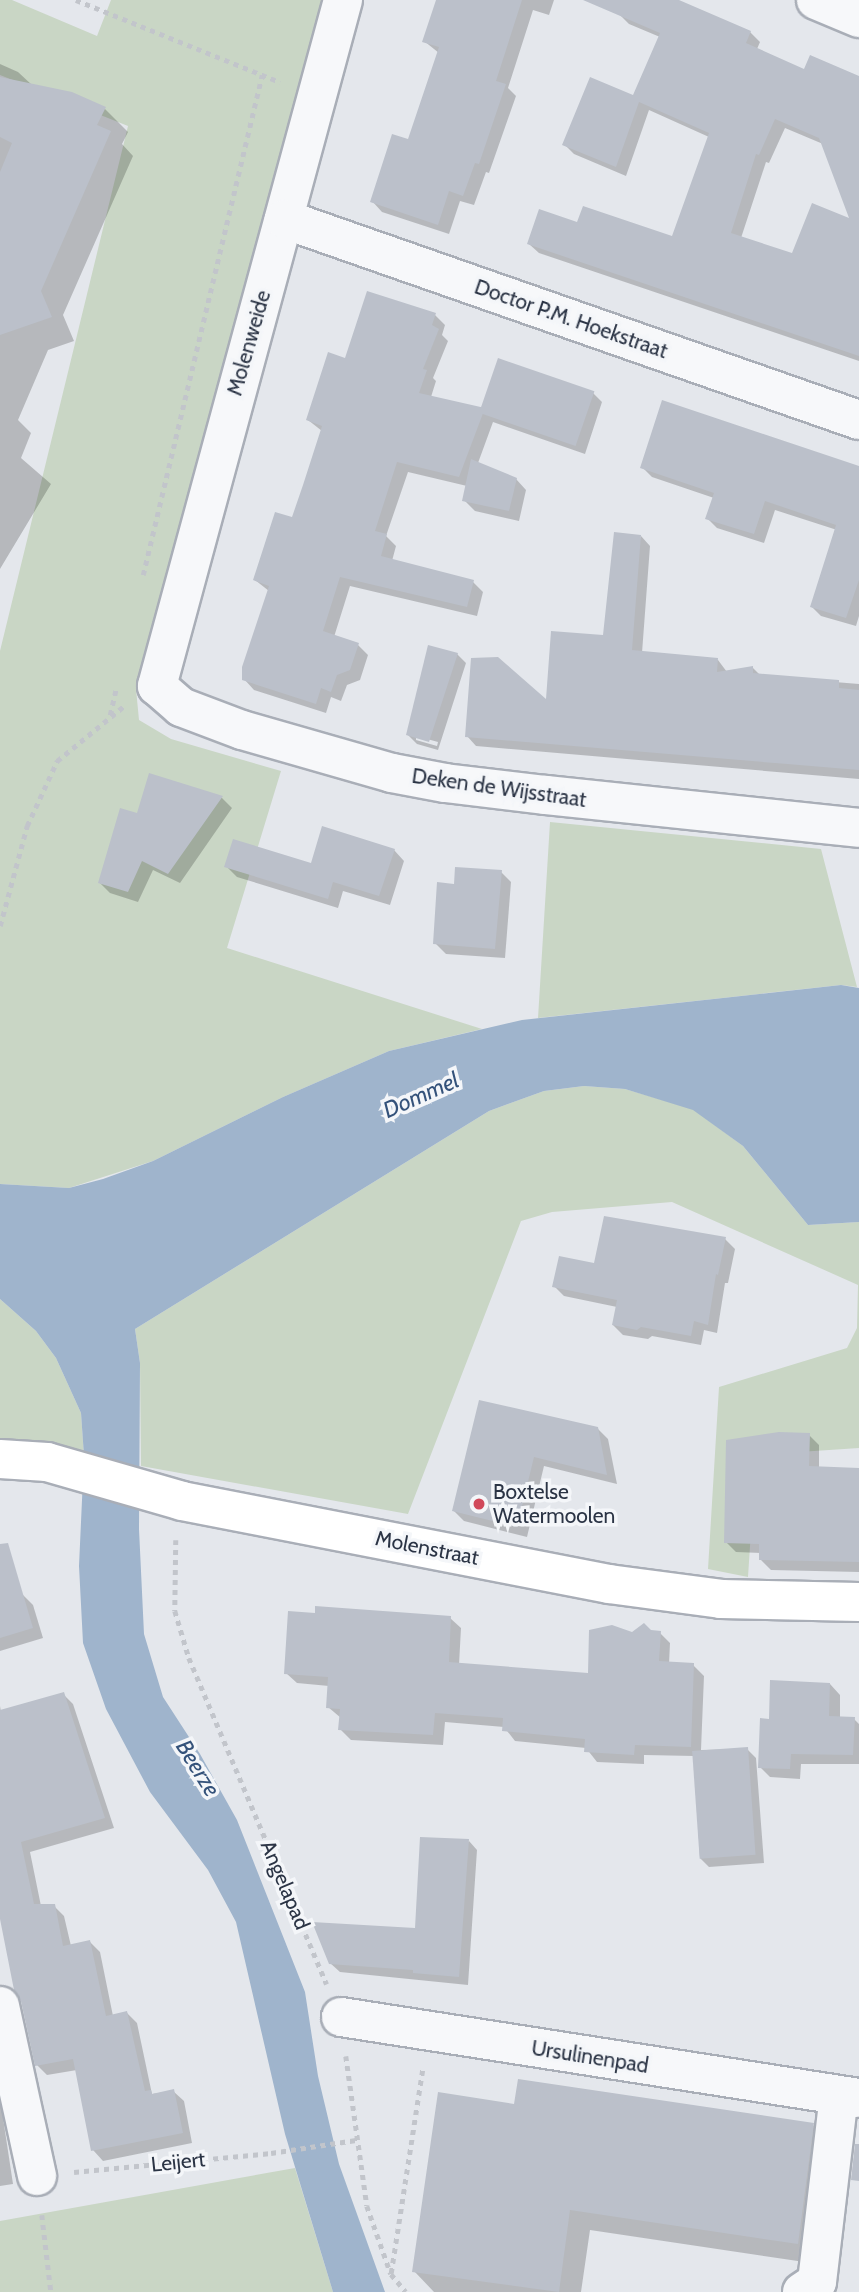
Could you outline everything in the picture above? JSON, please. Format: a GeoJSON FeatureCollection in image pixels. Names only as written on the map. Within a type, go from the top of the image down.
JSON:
{"type":"FeatureCollection","features":[{"type":"Feature","properties":{"kind":"street","name":"Molenweide"},"geometry":{"type":"LineString","coordinates":[[157,686],[343,0]]}},
{"type":"Feature","properties":{"kind":"street"},"geometry":{"type":"LineString","coordinates":[[816,0],[859,18]]}},
{"type":"Feature","properties":{"kind":"street","name":"Doctor P.M. Hoekstraat"},"geometry":{"type":"LineString","coordinates":[[284,219],[859,420]]}},
{"type":"Feature","properties":{"kind":"street","name":"Deken de Wijsstraat"},"geometry":{"type":"LineString","coordinates":[[157,686],[181,707],[242,730],[391,773],[533,794],[859,828]]}},
{"type":"Feature","properties":{"kind":"street","name":"Molenstraat"},"geometry":{"type":"LineString","coordinates":[[0,1459],[47,1462],[182,1501],[609,1584],[721,1599],[859,1602]]}},
{"type":"Feature","properties":{"kind":"street"},"geometry":{"type":"LineString","coordinates":[[0,2006],[37,2176]]}},
{"type":"Feature","properties":{"kind":"street","name":"Ursulinenpad"},"geometry":{"type":"LineString","coordinates":[[341,2017],[849,2096],[817,2282],[803,2292]]}},
{"type":"Feature","properties":{"kind":"path"},"geometry":{"type":"LineString","coordinates":[[81,1],[317,96]]}},
{"type":"Feature","properties":{"kind":"path"},"geometry":{"type":"LineString","coordinates":[[141,582],[262,75]]}},
{"type":"Feature","properties":{"kind":"path"},"geometry":{"type":"LineString","coordinates":[[110,715],[119,675]]}},
{"type":"Feature","properties":{"kind":"path"},"geometry":{"type":"LineString","coordinates":[[0,926],[27,826],[57,761],[110,715],[157,686]]}},
{"type":"Feature","properties":{"kind":"path","name":"Angelapad"},"geometry":{"type":"LineString","coordinates":[[182,1501],[174,1555],[175,1611],[189,1658],[341,2017],[367,2206],[391,2274],[406,2292]]}},
{"type":"Feature","properties":{"kind":"path"},"geometry":{"type":"LineString","coordinates":[[391,2274],[429,2032]]}},
{"type":"Feature","properties":{"kind":"path","name":"Leijert"},"geometry":{"type":"LineString","coordinates":[[37,2176],[271,2152],[356,2140]]}},
{"type":"Feature","properties":{"kind":"path"},"geometry":{"type":"LineString","coordinates":[[37,2176],[51,2292]]}},
{"type":"Feature","properties":{"kind":"green space"},"geometry":{"type":"Polygon","coordinates":[[[0,0],[12,0],[97,36],[111,0],[322,0],[203,455],[136,689],[139,720],[171,739],[281,771],[227,948],[482,1029],[389,1051],[283,1097],[153,1161],[69,1188],[0,1184],[0,651],[128,126],[0,75],[0,0]]]}},
{"type":"Feature","properties":{"kind":"green space"},"geometry":{"type":"Polygon","coordinates":[[[550,822],[821,849],[857,987],[841,985],[538,1018],[550,822]]]}},
{"type":"Feature","properties":{"kind":"green space"},"geometry":{"type":"Polygon","coordinates":[[[584,1086],[625,1089],[693,1109],[743,1146],[808,1225],[859,1222],[859,1448],[756,1455],[748,1577],[708,1569],[719,1387],[847,1348],[857,1328],[858,1285],[672,1202],[552,1212],[521,1221],[408,1514],[141,1466],[140,1363],[135,1329],[489,1111],[544,1091],[584,1086]]]}},
{"type":"Feature","properties":{"kind":"green space"},"geometry":{"type":"Polygon","coordinates":[[[0,1299],[36,1331],[56,1358],[81,1413],[84,1456],[0,1441],[0,1299]]]}},
{"type":"Feature","properties":{"kind":"green space"},"geometry":{"type":"Polygon","coordinates":[[[295,2168],[333,2292],[0,2292],[0,2221],[295,2168]]]}},
{"type":"Feature","properties":{"kind":"water"},"geometry":{"type":"Polygon","coordinates":[[[841,985],[859,988],[859,1222],[808,1225],[743,1146],[693,1110],[625,1089],[584,1086],[544,1091],[489,1111],[135,1329],[140,1363],[139,1529],[144,1634],[163,1697],[200,1754],[237,1820],[305,1992],[318,2076],[339,2164],[385,2292],[333,2292],[285,2134],[236,1922],[208,1870],[150,1792],[106,1709],[83,1643],[79,1566],[84,1456],[81,1413],[56,1358],[36,1331],[0,1299],[0,1184],[69,1188],[103,1179],[153,1161],[283,1097],[389,1051],[522,1020],[841,985]]]}},
{"type":"Feature","properties":{"kind":"building"},"geometry":{"type":"Polygon","coordinates":[[[436,0],[522,0],[496,81],[506,84],[479,164],[475,163],[463,196],[449,191],[438,225],[370,202],[392,134],[408,139],[439,47],[422,42],[436,0]]]}},
{"type":"Feature","properties":{"kind":"building"},"geometry":{"type":"Polygon","coordinates":[[[583,0],[679,0],[751,31],[746,43],[804,69],[810,55],[859,76],[859,356],[527,244],[539,209],[577,222],[583,206],[672,236],[709,133],[639,102],[616,167],[562,145],[590,77],[633,95],[660,33],[583,0]],[[775,119],[759,155],[756,154],[731,233],[792,253],[812,203],[849,218],[819,138],[775,119]]]}},
{"type":"Feature","properties":{"kind":"building"},"geometry":{"type":"Polygon","coordinates":[[[0,77],[72,92],[106,107],[97,125],[111,131],[41,291],[52,317],[0,335],[0,172],[12,143],[0,137],[0,77]]]}},
{"type":"Feature","properties":{"kind":"building"},"geometry":{"type":"Polygon","coordinates":[[[367,291],[436,313],[432,325],[439,329],[423,369],[427,370],[419,393],[485,408],[459,477],[397,462],[375,531],[387,534],[381,556],[474,580],[467,607],[340,577],[323,631],[359,643],[350,670],[337,675],[331,692],[321,688],[316,704],[242,680],[242,667],[269,586],[253,580],[275,512],[292,517],[322,426],[306,420],[328,352],[345,358],[367,291]]]}},
{"type":"Feature","properties":{"kind":"building"},"geometry":{"type":"Polygon","coordinates":[[[498,358],[594,391],[576,446],[479,413],[498,358]]]}},
{"type":"Feature","properties":{"kind":"building"},"geometry":{"type":"Polygon","coordinates":[[[662,400],[859,466],[859,580],[846,618],[810,607],[836,525],[765,501],[754,534],[705,519],[714,493],[640,468],[662,400]]]}},
{"type":"Feature","properties":{"kind":"building"},"geometry":{"type":"Polygon","coordinates":[[[471,459],[517,478],[509,511],[462,501],[471,459]]]}},
{"type":"Feature","properties":{"kind":"building"},"geometry":{"type":"Polygon","coordinates":[[[614,532],[641,535],[632,650],[718,658],[717,672],[753,666],[753,673],[839,680],[839,688],[859,690],[859,770],[465,737],[471,658],[498,657],[546,699],[551,631],[603,635],[614,532]]]}},
{"type":"Feature","properties":{"kind":"building"},"geometry":{"type":"Polygon","coordinates":[[[428,645],[458,653],[429,742],[406,735],[428,645]]]}},
{"type":"Feature","properties":{"kind":"building"},"geometry":{"type":"Polygon","coordinates":[[[149,773],[223,796],[168,874],[142,861],[128,892],[98,883],[120,808],[137,813],[149,773]]]}},
{"type":"Feature","properties":{"kind":"building"},"geometry":{"type":"Polygon","coordinates":[[[322,826],[395,849],[379,896],[333,882],[328,899],[224,867],[233,839],[311,863],[322,826]]]}},
{"type":"Feature","properties":{"kind":"building"},"geometry":{"type":"Polygon","coordinates":[[[455,867],[502,870],[495,949],[433,944],[437,882],[454,884],[455,867]]]}},
{"type":"Feature","properties":{"kind":"building"},"geometry":{"type":"Polygon","coordinates":[[[604,1216],[726,1237],[718,1275],[716,1274],[708,1325],[694,1321],[691,1336],[612,1325],[617,1300],[552,1287],[559,1256],[594,1263],[604,1216]]]}},
{"type":"Feature","properties":{"kind":"building"},"geometry":{"type":"Polygon","coordinates":[[[479,1400],[598,1427],[607,1475],[534,1457],[517,1527],[452,1511],[479,1400]]]}},
{"type":"Feature","properties":{"kind":"building"},"geometry":{"type":"Polygon","coordinates":[[[779,1432],[810,1433],[809,1466],[859,1468],[859,1562],[759,1560],[759,1544],[724,1543],[726,1440],[779,1432]]]}},
{"type":"Feature","properties":{"kind":"building"},"geometry":{"type":"Polygon","coordinates":[[[8,1543],[33,1628],[0,1638],[0,1544],[8,1543]]]}},
{"type":"Feature","properties":{"kind":"building"},"geometry":{"type":"Polygon","coordinates":[[[315,1606],[451,1616],[449,1662],[588,1673],[589,1630],[612,1625],[632,1632],[644,1623],[651,1630],[661,1631],[659,1661],[694,1663],[691,1747],[635,1745],[634,1755],[584,1752],[585,1739],[502,1731],[503,1718],[435,1713],[433,1735],[338,1730],[340,1709],[326,1708],[328,1677],[284,1674],[288,1611],[315,1613],[315,1606]]]}},
{"type":"Feature","properties":{"kind":"building"},"geometry":{"type":"Polygon","coordinates":[[[770,1680],[830,1683],[829,1716],[855,1717],[853,1755],[791,1754],[790,1769],[758,1768],[760,1718],[769,1719],[770,1680]]]}},
{"type":"Feature","properties":{"kind":"building"},"geometry":{"type":"Polygon","coordinates":[[[64,1692],[105,1818],[21,1842],[34,1904],[55,1904],[63,1946],[90,1940],[106,2016],[127,2011],[145,2091],[151,2090],[152,2094],[174,2089],[183,2133],[91,2151],[73,2059],[35,2066],[21,2001],[14,1990],[0,1919],[0,1710],[64,1692]]]}},
{"type":"Feature","properties":{"kind":"building"},"geometry":{"type":"Polygon","coordinates":[[[748,1747],[756,1855],[700,1859],[692,1751],[748,1747]]]}},
{"type":"Feature","properties":{"kind":"building"},"geometry":{"type":"Polygon","coordinates":[[[420,1837],[469,1839],[459,1977],[413,1973],[413,1970],[329,1964],[312,1922],[415,1928],[420,1837]]]}},
{"type":"Feature","properties":{"kind":"building"},"geometry":{"type":"Polygon","coordinates":[[[518,2079],[814,2123],[798,2244],[570,2210],[559,2292],[412,2272],[438,2092],[514,2104],[518,2079]]]}},
{"type":"Feature","properties":{"kind":"building"},"geometry":{"type":"Polygon","coordinates":[[[855,2144],[859,2144],[859,2181],[851,2180],[855,2144]]]}},
{"type":"Feature","properties":{"kind":"place","name":"Boxtelse Watermoolen"},"geometry":{"type":"Point","coordinates":[479,1504]}},
{"type":"Feature","properties":{"kind":"water label","name":"Dommel"},"geometry":{"type":"Point","coordinates":[421,1095]}},
{"type":"Feature","properties":{"kind":"water label","name":"Beerze"},"geometry":{"type":"Point","coordinates":[198,1768]}}]}
